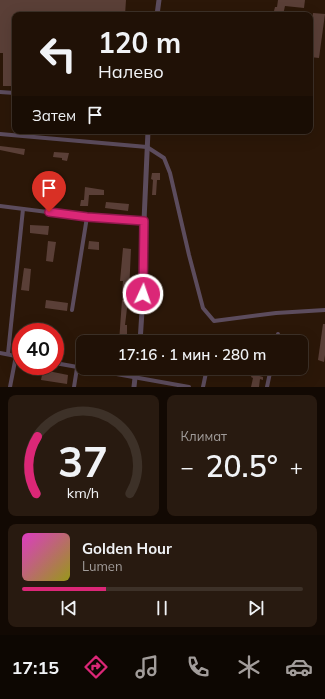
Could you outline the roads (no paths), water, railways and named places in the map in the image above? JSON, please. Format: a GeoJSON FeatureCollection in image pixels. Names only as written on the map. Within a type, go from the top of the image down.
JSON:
{"type":"FeatureCollection","features":[{"type":"Feature","properties":{"kind":"street"},"geometry":{"type":"LineString","coordinates":[[157,12],[158,0]]}},
{"type":"Feature","properties":{"kind":"street"},"geometry":{"type":"LineString","coordinates":[[0,92],[12,93]]}},
{"type":"Feature","properties":{"kind":"street"},"geometry":{"type":"LineString","coordinates":[[0,134],[147,148],[164,158],[170,173],[203,308],[214,321],[276,313],[325,310]]}},
{"type":"Feature","properties":{"kind":"street"},"geometry":{"type":"LineString","coordinates":[[140,335],[144,280],[144,221],[148,134]]}},
{"type":"Feature","properties":{"kind":"street"},"geometry":{"type":"LineString","coordinates":[[0,206],[87,217],[144,221]]}},
{"type":"Feature","properties":{"kind":"street"},"geometry":{"type":"LineString","coordinates":[[8,354],[23,209]]}},
{"type":"Feature","properties":{"kind":"street"},"geometry":{"type":"LineString","coordinates":[[72,310],[87,217]]}},
{"type":"Feature","properties":{"kind":"street"},"geometry":{"type":"LineString","coordinates":[[0,352],[12,355]]}},
{"type":"Feature","properties":{"kind":"street"},"geometry":{"type":"LineString","coordinates":[[64,365],[76,368]]}},
{"type":"Feature","properties":{"kind":"street"},"geometry":{"type":"LineString","coordinates":[[74,387],[76,374]]}},
{"type":"Feature","properties":{"kind":"street"},"geometry":{"type":"LineString","coordinates":[[10,387],[12,375]]}},
{"type":"Feature","properties":{"kind":"street"},"geometry":{"type":"LineString","coordinates":[[122,375],[189,387]]}},
{"type":"Feature","properties":{"kind":"street"},"geometry":{"type":"LineString","coordinates":[[203,387],[206,375]]}},
{"type":"Feature","properties":{"kind":"street"},"geometry":{"type":"LineString","coordinates":[[267,387],[270,375]]}},
{"type":"Feature","properties":{"kind":"street"},"geometry":{"type":"LineString","coordinates":[[134,387],[135,377]]}}]}
